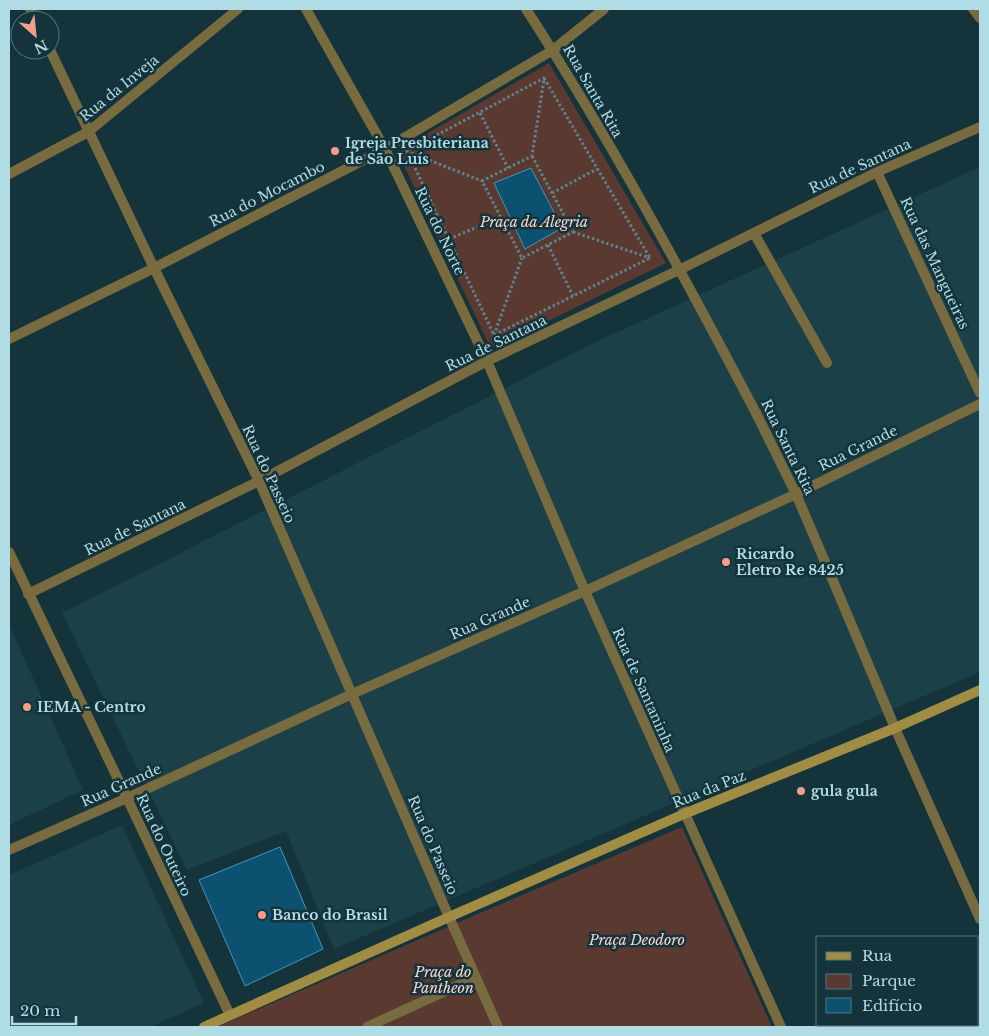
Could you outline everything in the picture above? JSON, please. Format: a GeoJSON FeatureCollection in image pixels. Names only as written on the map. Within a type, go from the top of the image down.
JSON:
{"type":"FeatureCollection","features":[{"type":"Feature","properties":{"kind":"main road","name":"Rua da Paz"},"geometry":{"type":"LineString","coordinates":[[204,1027],[684,814],[895,728],[980,690]]}},
{"type":"Feature","properties":{"kind":"street","name":"Rua da Inveja"},"geometry":{"type":"LineString","coordinates":[[9,174],[88,132],[238,9]]}},
{"type":"Feature","properties":{"kind":"street","name":"Rua do Norte"},"geometry":{"type":"LineString","coordinates":[[306,9],[385,149],[487,361]]}},
{"type":"Feature","properties":{"kind":"street","name":"Rua Santa Rita"},"geometry":{"type":"LineString","coordinates":[[526,9],[553,50],[681,269],[756,413],[796,494],[895,728],[980,919]]}},
{"type":"Feature","properties":{"kind":"street","name":"Rua do Mocambo"},"geometry":{"type":"LineString","coordinates":[[9,339],[154,268],[385,149],[553,50],[604,9]]}},
{"type":"Feature","properties":{"kind":"street"},"geometry":{"type":"LineString","coordinates":[[973,9],[980,18]]}},
{"type":"Feature","properties":{"kind":"street","name":"Rua do Passeio"},"geometry":{"type":"LineString","coordinates":[[55,60],[259,481],[498,1027]]}},
{"type":"Feature","properties":{"kind":"street","name":"Rua de Santana"},"geometry":{"type":"LineString","coordinates":[[28,594],[259,481],[487,361],[681,269],[877,172],[980,127]]}},
{"type":"Feature","properties":{"kind":"street","name":"Rua das Mangueiras"},"geometry":{"type":"LineString","coordinates":[[877,172],[980,393]]}},
{"type":"Feature","properties":{"kind":"street"},"geometry":{"type":"LineString","coordinates":[[754,233],[827,363]]}},
{"type":"Feature","properties":{"kind":"street","name":"Rua de Santaninha"},"geometry":{"type":"LineString","coordinates":[[487,361],[585,591],[781,1027]]}},
{"type":"Feature","properties":{"kind":"street","name":"Rua Grande"},"geometry":{"type":"LineString","coordinates":[[9,850],[127,798],[352,694],[585,591],[796,494],[980,404]]}},
{"type":"Feature","properties":{"kind":"street","name":"Rua do Outeiro"},"geometry":{"type":"LineString","coordinates":[[9,552],[230,1015]]}},
{"type":"Feature","properties":{"kind":"street"},"geometry":{"type":"LineString","coordinates":[[367,1027],[476,977]]}},
{"type":"Feature","properties":{"kind":"path"},"geometry":{"type":"LineString","coordinates":[[407,151],[544,78]]}},
{"type":"Feature","properties":{"kind":"path"},"geometry":{"type":"LineString","coordinates":[[544,78],[532,156],[573,232],[650,258]]}},
{"type":"Feature","properties":{"kind":"path"},"geometry":{"type":"LineString","coordinates":[[544,78],[650,258]]}},
{"type":"Feature","properties":{"kind":"path"},"geometry":{"type":"LineString","coordinates":[[480,112],[508,168]]}},
{"type":"Feature","properties":{"kind":"path"},"geometry":{"type":"LineString","coordinates":[[407,151],[482,181],[522,258]]}},
{"type":"Feature","properties":{"kind":"path"},"geometry":{"type":"LineString","coordinates":[[407,151],[494,336]]}},
{"type":"Feature","properties":{"kind":"path"},"geometry":{"type":"LineString","coordinates":[[482,181],[532,156]]}},
{"type":"Feature","properties":{"kind":"path"},"geometry":{"type":"LineString","coordinates":[[552,193],[597,169]]}},
{"type":"Feature","properties":{"kind":"path"},"geometry":{"type":"LineString","coordinates":[[448,239],[501,217]]}},
{"type":"Feature","properties":{"kind":"path"},"geometry":{"type":"LineString","coordinates":[[494,336],[522,258],[573,232]]}},
{"type":"Feature","properties":{"kind":"path"},"geometry":{"type":"LineString","coordinates":[[548,245],[573,296]]}},
{"type":"Feature","properties":{"kind":"path"},"geometry":{"type":"LineString","coordinates":[[494,336],[650,258]]}},
{"type":"Feature","properties":{"kind":"shaded area"},"geometry":{"type":"Polygon","coordinates":[[[980,167],[980,672],[334,949],[286,831],[187,870],[62,613],[600,340],[980,167]]]}},
{"type":"Feature","properties":{"kind":"shaded area","name":"IEMA - Centro"},"geometry":{"type":"Polygon","coordinates":[[[9,624],[83,790],[9,825],[9,624]]]}},
{"type":"Feature","properties":{"kind":"shaded area"},"geometry":{"type":"Polygon","coordinates":[[[122,825],[204,1003],[150,1027],[9,1027],[9,875],[122,825]]]}},
{"type":"Feature","properties":{"kind":"green space","name":"Praça da Alegria"},"geometry":{"type":"Polygon","coordinates":[[[549,63],[666,263],[491,349],[397,151],[549,63]]]}},
{"type":"Feature","properties":{"kind":"green space","name":"Praça Deodoro"},"geometry":{"type":"Polygon","coordinates":[[[682,827],[772,1027],[217,1027],[466,919],[682,827]]]}},
{"type":"Feature","properties":{"kind":"building"},"geometry":{"type":"Polygon","coordinates":[[[531,168],[562,228],[525,249],[494,183],[531,168]]]}},
{"type":"Feature","properties":{"kind":"building","name":"Banco do Brasil"},"geometry":{"type":"Polygon","coordinates":[[[280,847],[323,949],[245,986],[199,880],[280,847]]]}},
{"type":"Feature","properties":{"kind":"place","name":"Igreja Presbiteriana de São Luís"},"geometry":{"type":"Point","coordinates":[335,151]}},
{"type":"Feature","properties":{"kind":"place","name":"Ricardo Eletro Re 8425"},"geometry":{"type":"Point","coordinates":[726,562]}},
{"type":"Feature","properties":{"kind":"place","name":"IEMA - Centro"},"geometry":{"type":"Point","coordinates":[27,707]}},
{"type":"Feature","properties":{"kind":"place","name":"gula gula"},"geometry":{"type":"Point","coordinates":[801,791]}},
{"type":"Feature","properties":{"kind":"place","name":"Banco do Brasil"},"geometry":{"type":"Point","coordinates":[262,915]}},
{"type":"Feature","properties":{"kind":"park label","name":"Praça do Pantheon"},"geometry":{"type":"Point","coordinates":[443,980]}}]}
